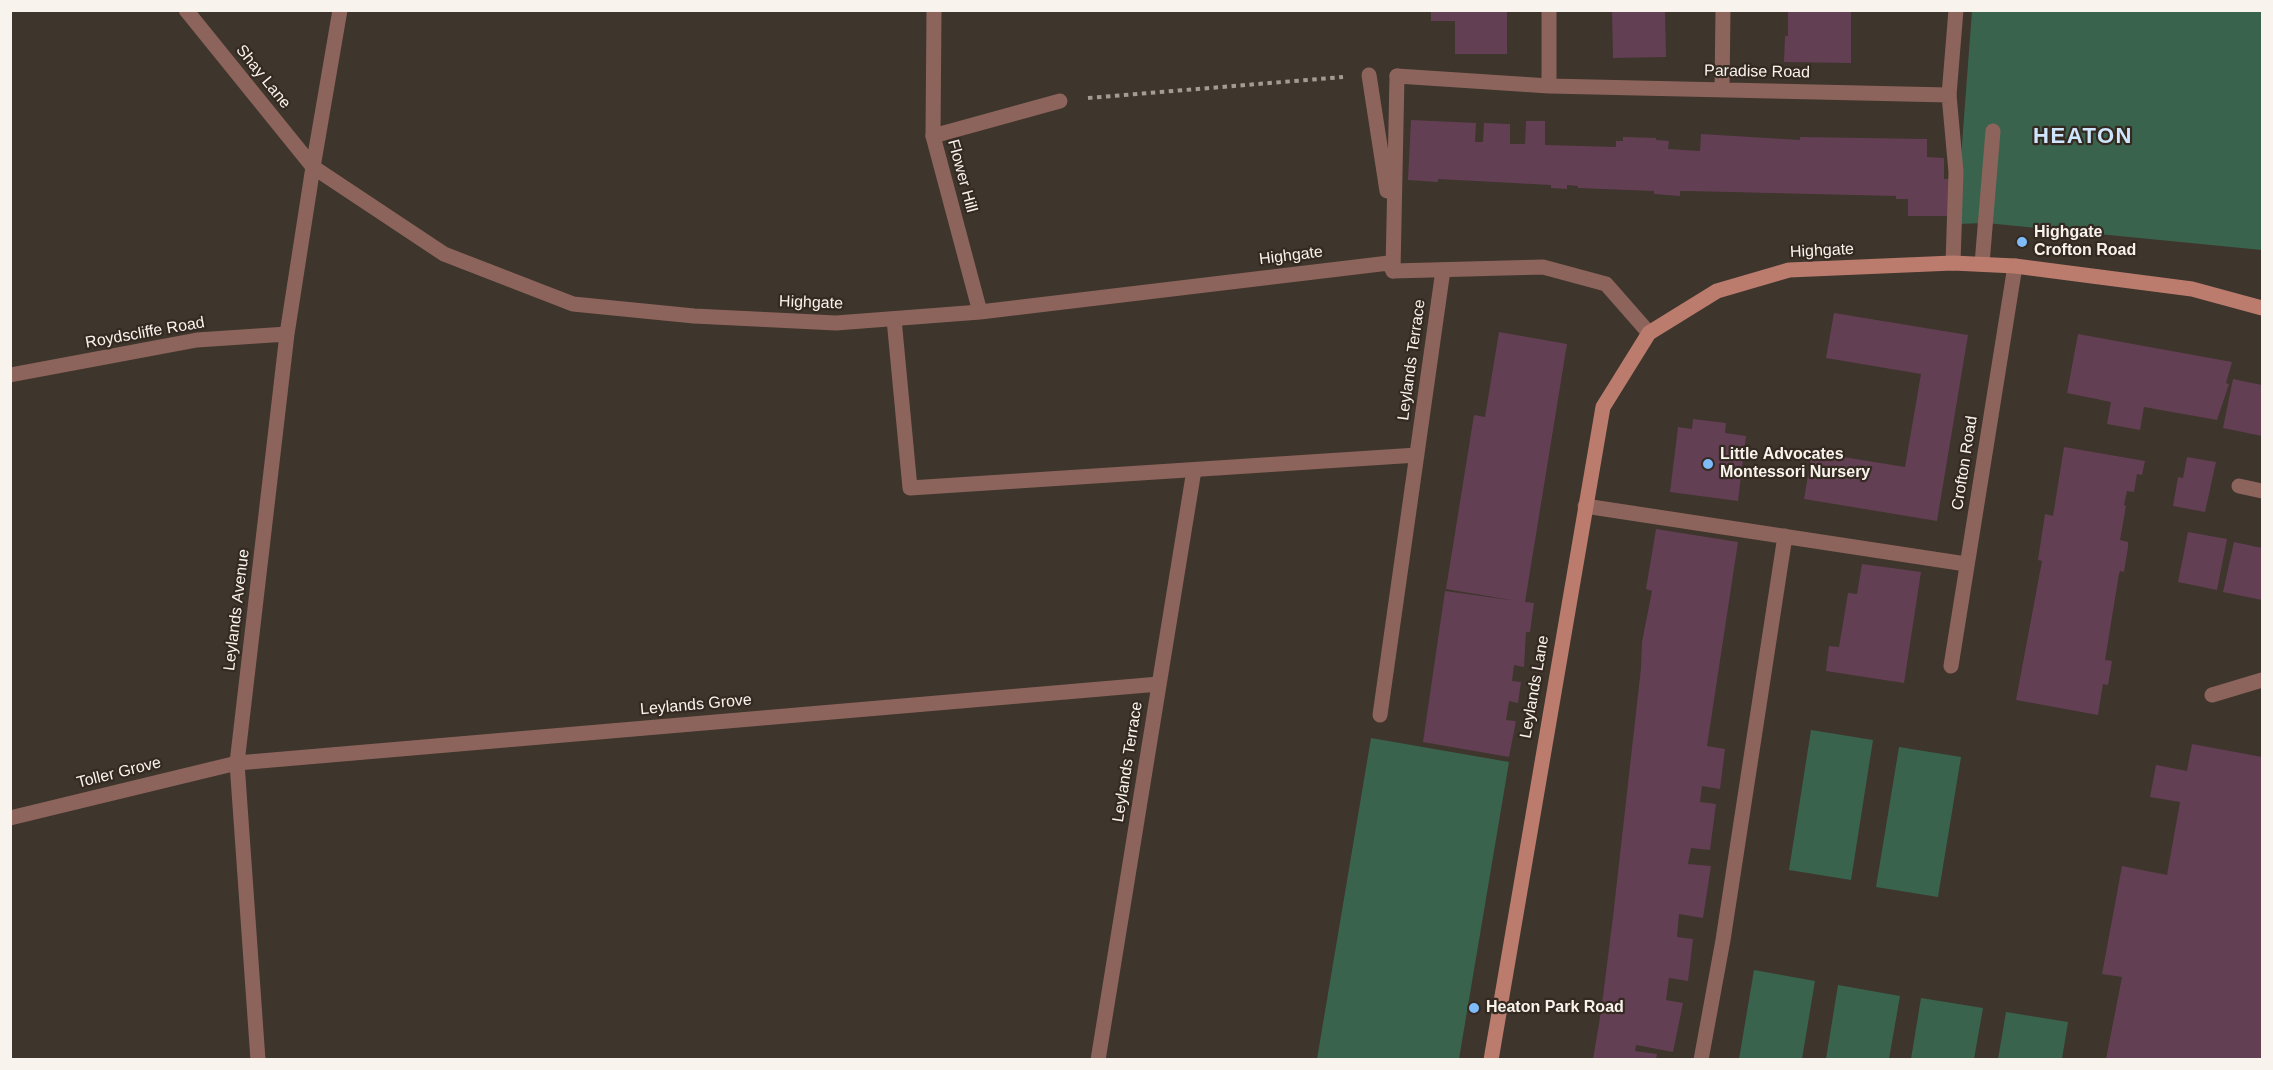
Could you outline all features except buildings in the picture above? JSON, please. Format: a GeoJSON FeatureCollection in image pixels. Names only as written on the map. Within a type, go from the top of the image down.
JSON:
{"type":"FeatureCollection","features":[{"type":"Feature","properties":{"kind":"street","name":"Shay Lane"},"geometry":{"type":"LineString","coordinates":[[186,10],[313,167]]}},
{"type":"Feature","properties":{"kind":"street","name":"Leylands Avenue"},"geometry":{"type":"LineString","coordinates":[[258,1059],[237,763],[287,334],[340,10]]}},
{"type":"Feature","properties":{"kind":"street","name":"Flower Hill"},"geometry":{"type":"LineString","coordinates":[[934,10],[933,136],[980,312]]}},
{"type":"Feature","properties":{"kind":"street"},"geometry":{"type":"LineString","coordinates":[[1549,10],[1549,86]]}},
{"type":"Feature","properties":{"kind":"street"},"geometry":{"type":"LineString","coordinates":[[1722,89],[1723,10]]}},
{"type":"Feature","properties":{"kind":"street"},"geometry":{"type":"LineString","coordinates":[[1953,263],[1956,172],[1949,95],[1956,10]]}},
{"type":"Feature","properties":{"kind":"street"},"geometry":{"type":"LineString","coordinates":[[1369,75],[1392,222],[1391,267]]}},
{"type":"Feature","properties":{"kind":"street","name":"Paradise Road"},"geometry":{"type":"LineString","coordinates":[[1391,267],[1397,76],[1549,86],[1949,95]]}},
{"type":"Feature","properties":{"kind":"street"},"geometry":{"type":"LineString","coordinates":[[933,136],[1060,100]]}},
{"type":"Feature","properties":{"kind":"street"},"geometry":{"type":"LineString","coordinates":[[1982,264],[1993,131]]}},
{"type":"Feature","properties":{"kind":"street","name":"Highgate"},"geometry":{"type":"LineString","coordinates":[[313,167],[444,254],[573,304],[694,316],[836,323],[980,312],[1391,267],[1443,270],[1543,267],[1606,284],[1649,333],[1717,291],[1789,270],[1953,263],[2015,266],[2192,290],[2262,308]]}},
{"type":"Feature","properties":{"kind":"street","name":"Crofton Road"},"geometry":{"type":"LineString","coordinates":[[1951,666],[2015,266]]}},
{"type":"Feature","properties":{"kind":"street","name":"Leylands Terrace"},"geometry":{"type":"LineString","coordinates":[[1380,715],[1443,270]]}},
{"type":"Feature","properties":{"kind":"street"},"geometry":{"type":"LineString","coordinates":[[894,319],[910,488],[1416,455]]}},
{"type":"Feature","properties":{"kind":"street","name":"Leylands Lane"},"geometry":{"type":"LineString","coordinates":[[1491,1059],[1603,407],[1649,333]]}},
{"type":"Feature","properties":{"kind":"street","name":"Roydscliffe Road"},"geometry":{"type":"LineString","coordinates":[[10,375],[197,340],[287,334]]}},
{"type":"Feature","properties":{"kind":"street","name":"Leylands Terrace"},"geometry":{"type":"LineString","coordinates":[[1098,1059],[1194,470]]}},
{"type":"Feature","properties":{"kind":"street"},"geometry":{"type":"LineString","coordinates":[[2239,486],[2262,491]]}},
{"type":"Feature","properties":{"kind":"street"},"geometry":{"type":"LineString","coordinates":[[1585,506],[1966,564]]}},
{"type":"Feature","properties":{"kind":"street"},"geometry":{"type":"LineString","coordinates":[[1701,1059],[1724,940],[1785,536]]}},
{"type":"Feature","properties":{"kind":"street"},"geometry":{"type":"LineString","coordinates":[[2212,695],[2262,680]]}},
{"type":"Feature","properties":{"kind":"street","name":"Leylands Grove"},"geometry":{"type":"LineString","coordinates":[[237,763],[1159,684]]}},
{"type":"Feature","properties":{"kind":"street","name":"Toller Grove"},"geometry":{"type":"LineString","coordinates":[[10,818],[237,763]]}},
{"type":"Feature","properties":{"kind":"path"},"geometry":{"type":"LineString","coordinates":[[1060,100],[1369,75]]}},
{"type":"Feature","properties":{"kind":"green space"},"geometry":{"type":"Polygon","coordinates":[[[1972,11],[2262,11],[2262,250],[1986,223],[1956,224],[1972,11]]]}},
{"type":"Feature","properties":{"kind":"green space"},"geometry":{"type":"Polygon","coordinates":[[[1811,730],[1873,740],[1851,880],[1789,870],[1811,730]]]}},
{"type":"Feature","properties":{"kind":"green space"},"geometry":{"type":"Polygon","coordinates":[[[1371,738],[1509,762],[1459,1059],[1317,1059],[1371,738]]]}},
{"type":"Feature","properties":{"kind":"green space"},"geometry":{"type":"Polygon","coordinates":[[[1899,747],[1961,757],[1938,897],[1876,887],[1899,747]]]}},
{"type":"Feature","properties":{"kind":"green space"},"geometry":{"type":"Polygon","coordinates":[[[1754,970],[1815,981],[1802,1059],[1739,1059],[1754,970]]]}},
{"type":"Feature","properties":{"kind":"green space"},"geometry":{"type":"Polygon","coordinates":[[[1838,985],[1900,996],[1889,1059],[1826,1059],[1838,985]]]}},
{"type":"Feature","properties":{"kind":"green space"},"geometry":{"type":"Polygon","coordinates":[[[1921,998],[1983,1008],[1974,1059],[1911,1059],[1921,998]]]}},
{"type":"Feature","properties":{"kind":"green space"},"geometry":{"type":"Polygon","coordinates":[[[2006,1012],[2068,1022],[2062,1059],[1998,1059],[2006,1012]]]}},
{"type":"Feature","properties":{"kind":"place","name":"Highgate Crofton Road"},"geometry":{"type":"Point","coordinates":[2022,242]}},
{"type":"Feature","properties":{"kind":"place","name":"Little Advocates Montessori Nursery"},"geometry":{"type":"Point","coordinates":[1708,464]}},
{"type":"Feature","properties":{"kind":"place","name":"Heaton Park Road"},"geometry":{"type":"Point","coordinates":[1474,1008]}},
{"type":"Feature","properties":{"kind":"district","name":"HEATON"},"geometry":{"type":"Point","coordinates":[2083,137]}}]}
